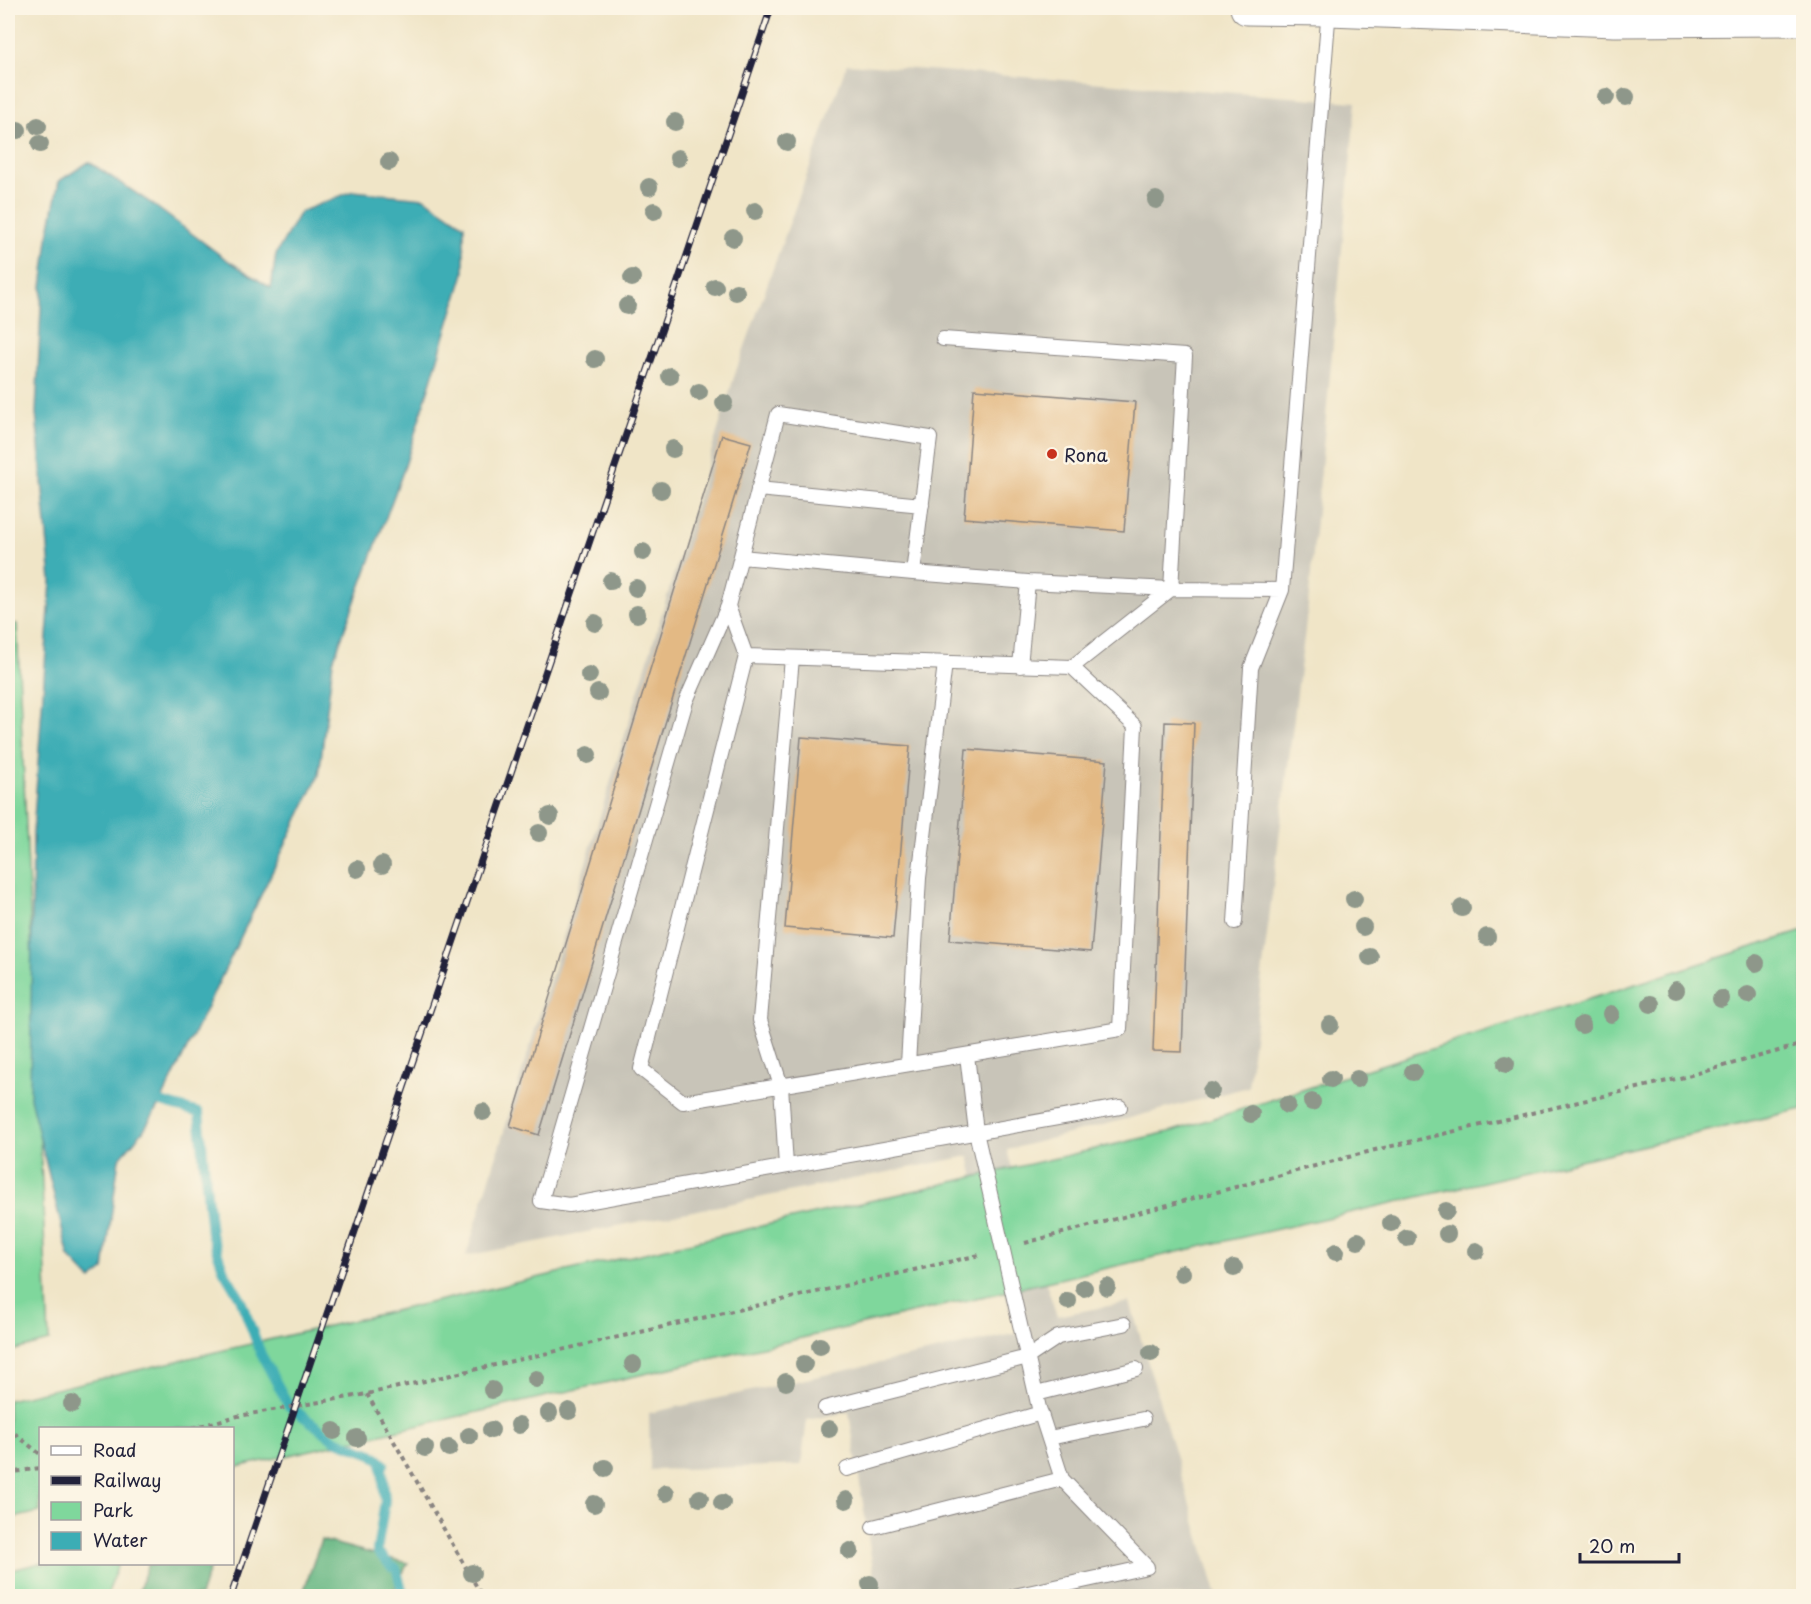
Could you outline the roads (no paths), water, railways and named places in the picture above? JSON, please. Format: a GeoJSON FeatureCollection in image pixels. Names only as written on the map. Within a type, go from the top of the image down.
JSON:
{"type":"FeatureCollection","features":[{"type":"Feature","properties":{"kind":"main road"},"geometry":{"type":"LineString","coordinates":[[1247,8],[1329,8],[1615,20],[1803,19]]}},
{"type":"Feature","properties":{"kind":"lane"},"geometry":{"type":"LineString","coordinates":[[1236,922],[1251,668],[1282,590],[1329,8]]}},
{"type":"Feature","properties":{"kind":"lane"},"geometry":{"type":"LineString","coordinates":[[943,339],[1185,356],[1171,589],[1072,668]]}},
{"type":"Feature","properties":{"kind":"lane"},"geometry":{"type":"LineString","coordinates":[[913,573],[930,438],[778,414],[728,606],[686,701],[541,1201],[569,1204],[1120,1107]]}},
{"type":"Feature","properties":{"kind":"lane"},"geometry":{"type":"LineString","coordinates":[[758,489],[922,505]]}},
{"type":"Feature","properties":{"kind":"lane"},"geometry":{"type":"LineString","coordinates":[[741,556],[1028,582],[1171,589],[1282,590]]}},
{"type":"Feature","properties":{"kind":"lane"},"geometry":{"type":"LineString","coordinates":[[1020,666],[1028,582]]}},
{"type":"Feature","properties":{"kind":"lane"},"geometry":{"type":"LineString","coordinates":[[728,606],[746,656],[641,1069],[683,1102],[1120,1029],[1135,726],[1072,668],[746,656]]}},
{"type":"Feature","properties":{"kind":"lane"},"geometry":{"type":"LineString","coordinates":[[786,1166],[781,1086],[760,1020],[792,658]]}},
{"type":"Feature","properties":{"kind":"lane"},"geometry":{"type":"LineString","coordinates":[[908,1064],[919,878],[945,663]]}},
{"type":"Feature","properties":{"kind":"lane"},"geometry":{"type":"LineString","coordinates":[[967,1055],[976,1132],[1036,1394],[1062,1479],[1147,1567],[1014,1596]]}},
{"type":"Feature","properties":{"kind":"lane"},"geometry":{"type":"LineString","coordinates":[[825,1408],[1028,1357],[1058,1337],[1124,1324]]}},
{"type":"Feature","properties":{"kind":"lane"},"geometry":{"type":"LineString","coordinates":[[1036,1394],[1136,1369]]}},
{"type":"Feature","properties":{"kind":"lane"},"geometry":{"type":"LineString","coordinates":[[848,1469],[1041,1413]]}},
{"type":"Feature","properties":{"kind":"lane"},"geometry":{"type":"LineString","coordinates":[[1049,1438],[1143,1419]]}},
{"type":"Feature","properties":{"kind":"lane"},"geometry":{"type":"LineString","coordinates":[[873,1527],[1062,1479]]}},
{"type":"Feature","properties":{"kind":"water"},"geometry":{"type":"Polygon","coordinates":[[[89,162],[151,203],[227,260],[271,288],[276,254],[300,212],[353,191],[424,198],[464,225],[464,273],[405,466],[333,661],[319,775],[161,1102],[143,1131],[119,1159],[104,1270],[91,1280],[69,1257],[30,1098],[33,833],[51,581],[36,413],[42,287],[49,231],[59,181],[89,162]]]}},
{"type":"Feature","properties":{"kind":"waterway"},"geometry":{"type":"LineString","coordinates":[[161,1102],[199,1113],[211,1234],[224,1271],[240,1298],[261,1354],[289,1406],[335,1440],[372,1454],[384,1464],[382,1468],[385,1501],[377,1551],[392,1567],[396,1568],[404,1596]]}},
{"type":"Feature","properties":{"kind":"railway"},"geometry":{"type":"LineString","coordinates":[[231,1596],[771,8]]}},
{"type":"Feature","properties":{"kind":"place","name":"Rona"},"geometry":{"type":"Point","coordinates":[1052,454]}}]}
